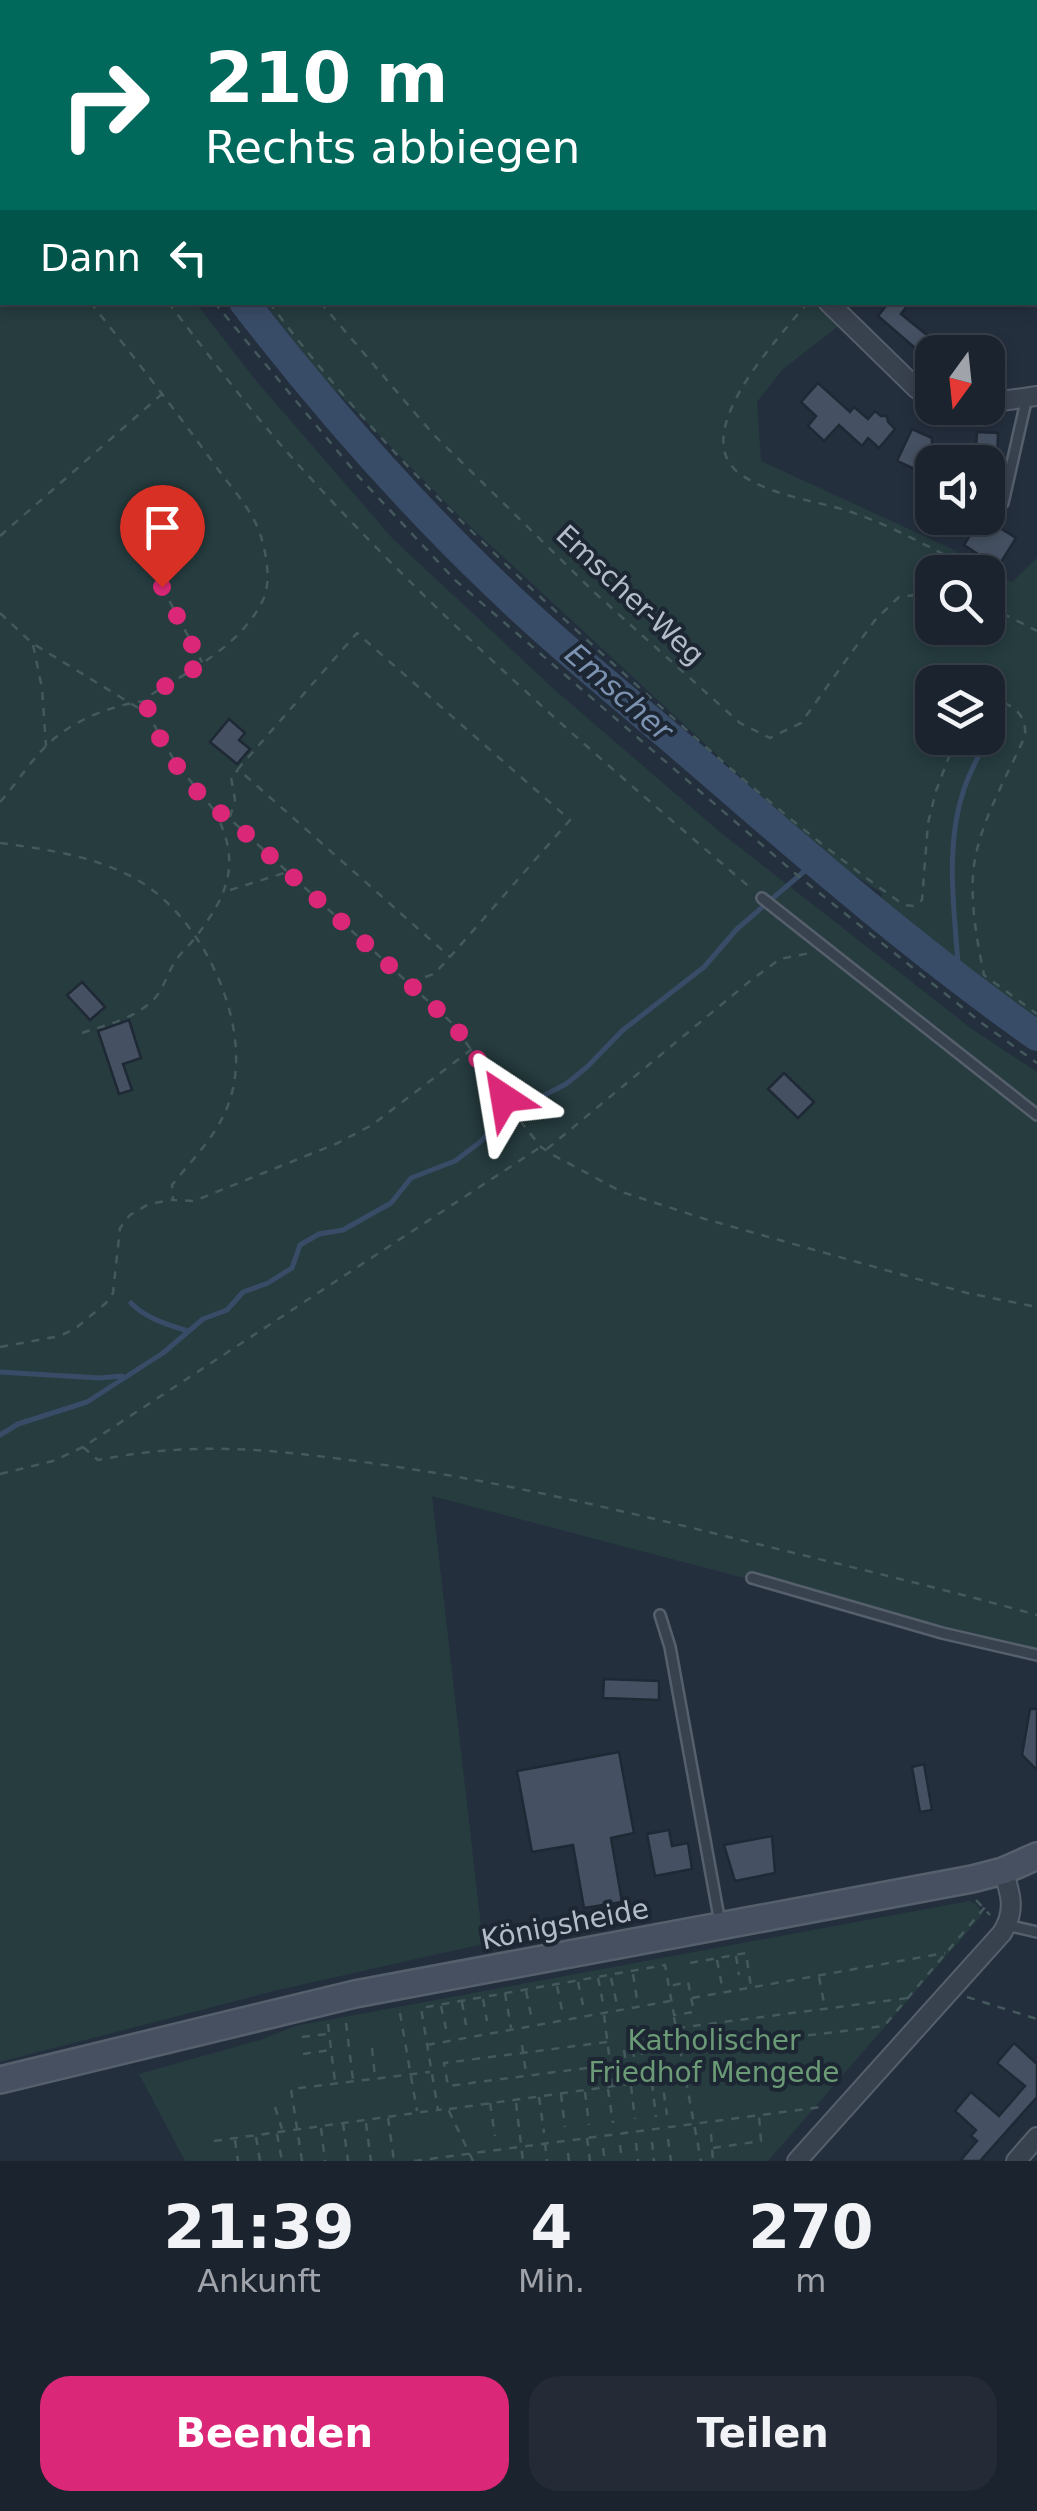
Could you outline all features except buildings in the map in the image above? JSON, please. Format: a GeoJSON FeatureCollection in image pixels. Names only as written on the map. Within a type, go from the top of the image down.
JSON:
{"type":"FeatureCollection","features":[{"type":"Feature","properties":{"kind":"main road","name":"Königsheide"},"geometry":{"type":"LineString","coordinates":[[0,2080],[354,1994],[1002,1871],[1037,1856]]}},
{"type":"Feature","properties":{"kind":"main road","name":"Königsheide"},"geometry":{"type":"LineString","coordinates":[[0,2092],[105,2056]]}},
{"type":"Feature","properties":{"kind":"street"},"geometry":{"type":"LineString","coordinates":[[831,305],[915,385]]}},
{"type":"Feature","properties":{"kind":"street"},"geometry":{"type":"LineString","coordinates":[[1005,400],[1032,397]]}},
{"type":"Feature","properties":{"kind":"street"},"geometry":{"type":"LineString","coordinates":[[797,2161],[1008,1925],[1012,1902],[1002,1871]]}},
{"type":"Feature","properties":{"kind":"street"},"geometry":{"type":"LineString","coordinates":[[1016,2161],[1037,2137]]}},
{"type":"Feature","properties":{"kind":"lane"},"geometry":{"type":"LineString","coordinates":[[1005,496],[1032,397]]}},
{"type":"Feature","properties":{"kind":"lane"},"geometry":{"type":"LineString","coordinates":[[762,898],[1037,1115]]}},
{"type":"Feature","properties":{"kind":"lane"},"geometry":{"type":"LineString","coordinates":[[752,1578],[1037,1655]]}},
{"type":"Feature","properties":{"kind":"lane"},"geometry":{"type":"LineString","coordinates":[[660,1615],[670,1647],[720,1926]]}},
{"type":"Feature","properties":{"kind":"lane"},"geometry":{"type":"LineString","coordinates":[[1008,1925],[1037,1932]]}},
{"type":"Feature","properties":{"kind":"path"},"geometry":{"type":"LineString","coordinates":[[0,802],[46,746],[72,727],[116,706],[146,701],[228,643],[262,601],[268,583],[262,538],[249,512],[163,393],[92,305]]}},
{"type":"Feature","properties":{"kind":"path"},"geometry":{"type":"LineString","coordinates":[[170,305],[284,448],[418,591],[589,750],[762,898]]}},
{"type":"Feature","properties":{"kind":"path"},"geometry":{"type":"LineString","coordinates":[[216,305],[359,477],[455,580],[797,875],[1037,1064]]}},
{"type":"Feature","properties":{"kind":"path"},"geometry":{"type":"LineString","coordinates":[[271,305],[307,354],[366,422],[554,613],[720,762],[904,905],[914,906],[922,900],[928,823],[950,755]]}},
{"type":"Feature","properties":{"kind":"path","name":"Emscher-Weg"},"geometry":{"type":"LineString","coordinates":[[323,305],[432,434],[582,580],[740,723],[770,738],[801,722],[875,620],[898,598],[915,596]]}},
{"type":"Feature","properties":{"kind":"path"},"geometry":{"type":"LineString","coordinates":[[806,305],[744,381],[724,431],[726,459],[740,474],[770,490],[846,510],[943,555]]}},
{"type":"Feature","properties":{"kind":"path"},"geometry":{"type":"LineString","coordinates":[[0,536],[163,393]]}},
{"type":"Feature","properties":{"kind":"path"},"geometry":{"type":"LineString","coordinates":[[162,587],[202,664]]}},
{"type":"Feature","properties":{"kind":"path"},"geometry":{"type":"LineString","coordinates":[[0,612],[32,643],[148,714],[175,762],[214,810],[226,832],[226,890],[174,963],[154,1000],[130,1016],[82,1033]]}},
{"type":"Feature","properties":{"kind":"path"},"geometry":{"type":"LineString","coordinates":[[1006,614],[1037,631]]}},
{"type":"Feature","properties":{"kind":"path"},"geometry":{"type":"LineString","coordinates":[[229,818],[235,800],[231,777],[357,633],[570,820],[434,974],[409,982]]}},
{"type":"Feature","properties":{"kind":"path"},"geometry":{"type":"LineString","coordinates":[[32,643],[42,688],[46,746]]}},
{"type":"Feature","properties":{"kind":"path"},"geometry":{"type":"LineString","coordinates":[[116,706],[118,696]]}},
{"type":"Feature","properties":{"kind":"path"},"geometry":{"type":"LineString","coordinates":[[146,701],[148,714]]}},
{"type":"Feature","properties":{"kind":"path"},"geometry":{"type":"LineString","coordinates":[[1005,705],[1023,715],[1025,736],[981,838],[974,871],[976,938],[984,974],[1037,1014]]}},
{"type":"Feature","properties":{"kind":"path"},"geometry":{"type":"LineString","coordinates":[[238,769],[450,957]]}},
{"type":"Feature","properties":{"kind":"path"},"geometry":{"type":"LineString","coordinates":[[214,810],[229,818],[454,1025],[543,1148],[622,1192],[967,1293],[1037,1308]]}},
{"type":"Feature","properties":{"kind":"path"},"geometry":{"type":"LineString","coordinates":[[0,843],[82,858],[119,870],[139,880],[165,902],[196,937],[230,1010],[238,1047],[232,1096],[205,1146],[172,1185],[173,1200]]}},
{"type":"Feature","properties":{"kind":"path"},"geometry":{"type":"LineString","coordinates":[[226,890],[285,872]]}},
{"type":"Feature","properties":{"kind":"path"},"geometry":{"type":"LineString","coordinates":[[0,1474],[53,1461],[83,1447],[543,1148],[780,959],[808,952],[833,954]]}},
{"type":"Feature","properties":{"kind":"path"},"geometry":{"type":"LineString","coordinates":[[0,1347],[60,1336],[106,1303],[112,1294],[120,1228],[130,1215],[149,1204],[194,1201],[338,1143],[372,1125],[472,1049]]}},
{"type":"Feature","properties":{"kind":"path"},"geometry":{"type":"LineString","coordinates":[[83,1447],[98,1460],[152,1449],[210,1447],[277,1450],[453,1475],[586,1502],[1037,1615]]}},
{"type":"Feature","properties":{"kind":"path"},"geometry":{"type":"LineString","coordinates":[[681,2051],[884,2026],[985,1907]]}},
{"type":"Feature","properties":{"kind":"path"},"geometry":{"type":"LineString","coordinates":[[690,1963],[746,1952],[752,1987]]}},
{"type":"Feature","properties":{"kind":"path"},"geometry":{"type":"LineString","coordinates":[[692,1998],[947,1952]]}},
{"type":"Feature","properties":{"kind":"path"},"geometry":{"type":"LineString","coordinates":[[736,1955],[739,1975]]}},
{"type":"Feature","properties":{"kind":"path"},"geometry":{"type":"LineString","coordinates":[[716,1958],[723,1992]]}},
{"type":"Feature","properties":{"kind":"path"},"geometry":{"type":"LineString","coordinates":[[438,2110],[421,2008],[665,1965],[701,2161]]}},
{"type":"Feature","properties":{"kind":"path"},"geometry":{"type":"LineString","coordinates":[[632,1971],[638,2007]]}},
{"type":"Feature","properties":{"kind":"path"},"geometry":{"type":"LineString","coordinates":[[610,1974],[618,2010]]}},
{"type":"Feature","properties":{"kind":"path"},"geometry":{"type":"LineString","coordinates":[[819,1975],[825,2010]]}},
{"type":"Feature","properties":{"kind":"path"},"geometry":{"type":"LineString","coordinates":[[598,1977],[603,2003]]}},
{"type":"Feature","properties":{"kind":"path"},"geometry":{"type":"LineString","coordinates":[[577,1980],[583,2005]]}},
{"type":"Feature","properties":{"kind":"path"},"geometry":{"type":"LineString","coordinates":[[668,1986],[688,1982],[696,2026]]}},
{"type":"Feature","properties":{"kind":"path"},"geometry":{"type":"LineString","coordinates":[[556,1984],[562,2010]]}},
{"type":"Feature","properties":{"kind":"path"},"geometry":{"type":"LineString","coordinates":[[526,1990],[531,2015]]}},
{"type":"Feature","properties":{"kind":"path"},"geometry":{"type":"LineString","coordinates":[[947,1992],[1037,2019]]}},
{"type":"Feature","properties":{"kind":"path"},"geometry":{"type":"LineString","coordinates":[[506,1993],[512,2030]]}},
{"type":"Feature","properties":{"kind":"path"},"geometry":{"type":"LineString","coordinates":[[483,1997],[487,2022]]}},
{"type":"Feature","properties":{"kind":"path"},"geometry":{"type":"LineString","coordinates":[[676,2028],[908,1998]]}},
{"type":"Feature","properties":{"kind":"path"},"geometry":{"type":"LineString","coordinates":[[462,2001],[466,2025]]}},
{"type":"Feature","properties":{"kind":"path"},"geometry":{"type":"LineString","coordinates":[[427,2045],[671,2001]]}},
{"type":"Feature","properties":{"kind":"path"},"geometry":{"type":"LineString","coordinates":[[441,2004],[446,2029]]}},
{"type":"Feature","properties":{"kind":"path"},"geometry":{"type":"LineString","coordinates":[[674,2016],[694,2012]]}},
{"type":"Feature","properties":{"kind":"path"},"geometry":{"type":"LineString","coordinates":[[400,2013],[417,2113]]}},
{"type":"Feature","properties":{"kind":"path"},"geometry":{"type":"LineString","coordinates":[[604,2013],[613,2122]]}},
{"type":"Feature","properties":{"kind":"path"},"geometry":{"type":"LineString","coordinates":[[346,2023],[353,2082]]}},
{"type":"Feature","properties":{"kind":"path"},"geometry":{"type":"LineString","coordinates":[[328,2024],[335,2084]]}},
{"type":"Feature","properties":{"kind":"path"},"geometry":{"type":"LineString","coordinates":[[302,2037],[329,2034]]}},
{"type":"Feature","properties":{"kind":"path"},"geometry":{"type":"LineString","coordinates":[[607,2042],[444,2063],[448,2086],[610,2065]]}},
{"type":"Feature","properties":{"kind":"path"},"geometry":{"type":"LineString","coordinates":[[522,2044],[527,2076]]}},
{"type":"Feature","properties":{"kind":"path"},"geometry":{"type":"LineString","coordinates":[[657,2045],[667,2115]]}},
{"type":"Feature","properties":{"kind":"path"},"geometry":{"type":"LineString","coordinates":[[649,2046],[650,2081]]}},
{"type":"Feature","properties":{"kind":"path"},"geometry":{"type":"LineString","coordinates":[[372,2048],[376,2078]]}},
{"type":"Feature","properties":{"kind":"path"},"geometry":{"type":"LineString","coordinates":[[641,2048],[656,2117]]}},
{"type":"Feature","properties":{"kind":"path"},"geometry":{"type":"LineString","coordinates":[[633,2049],[638,2083]]}},
{"type":"Feature","properties":{"kind":"path"},"geometry":{"type":"LineString","coordinates":[[303,2054],[331,2050]]}},
{"type":"Feature","properties":{"kind":"path"},"geometry":{"type":"LineString","coordinates":[[624,2050],[636,2119]]}},
{"type":"Feature","properties":{"kind":"path"},"geometry":{"type":"LineString","coordinates":[[302,2161],[291,2089],[432,2072]]}},
{"type":"Feature","properties":{"kind":"path"},"geometry":{"type":"LineString","coordinates":[[214,2141],[686,2076]]}},
{"type":"Feature","properties":{"kind":"path"},"geometry":{"type":"LineString","coordinates":[[585,2090],[589,2125]]}},
{"type":"Feature","properties":{"kind":"path"},"geometry":{"type":"LineString","coordinates":[[561,2094],[565,2128]]}},
{"type":"Feature","properties":{"kind":"path"},"geometry":{"type":"LineString","coordinates":[[539,2096],[544,2133]]}},
{"type":"Feature","properties":{"kind":"path"},"geometry":{"type":"LineString","coordinates":[[515,2100],[523,2161]]}},
{"type":"Feature","properties":{"kind":"path"},"geometry":{"type":"LineString","coordinates":[[490,2103],[495,2136]]}},
{"type":"Feature","properties":{"kind":"path"},"geometry":{"type":"LineString","coordinates":[[414,2161],[822,2106]]}},
{"type":"Feature","properties":{"kind":"path"},"geometry":{"type":"LineString","coordinates":[[275,2108],[282,2161]]}},
{"type":"Feature","properties":{"kind":"path"},"geometry":{"type":"LineString","coordinates":[[448,2109],[473,2161]]}},
{"type":"Feature","properties":{"kind":"path"},"geometry":{"type":"LineString","coordinates":[[713,2148],[762,2141],[759,2115]]}},
{"type":"Feature","properties":{"kind":"path"},"geometry":{"type":"LineString","coordinates":[[388,2117],[394,2161]]}},
{"type":"Feature","properties":{"kind":"path"},"geometry":{"type":"LineString","coordinates":[[366,2120],[371,2161]]}},
{"type":"Feature","properties":{"kind":"path"},"geometry":{"type":"LineString","coordinates":[[343,2123],[348,2161]]}},
{"type":"Feature","properties":{"kind":"path"},"geometry":{"type":"LineString","coordinates":[[320,2126],[325,2161]]}},
{"type":"Feature","properties":{"kind":"path"},"geometry":{"type":"LineString","coordinates":[[711,2134],[713,2161]]}},
{"type":"Feature","properties":{"kind":"path"},"geometry":{"type":"LineString","coordinates":[[256,2136],[260,2161]]}},
{"type":"Feature","properties":{"kind":"path"},"geometry":{"type":"LineString","coordinates":[[235,2138],[238,2161]]}},
{"type":"Feature","properties":{"kind":"path"},"geometry":{"type":"LineString","coordinates":[[587,2138],[590,2161]]}},
{"type":"Feature","properties":{"kind":"path"},"geometry":{"type":"LineString","coordinates":[[668,2140],[671,2161]]}},
{"type":"Feature","properties":{"kind":"path"},"geometry":{"type":"LineString","coordinates":[[652,2142],[654,2161]]}},
{"type":"Feature","properties":{"kind":"path"},"geometry":{"type":"LineString","coordinates":[[545,2143],[547,2161]]}},
{"type":"Feature","properties":{"kind":"path"},"geometry":{"type":"LineString","coordinates":[[636,2144],[638,2161]]}},
{"type":"Feature","properties":{"kind":"path"},"geometry":{"type":"LineString","coordinates":[[620,2145],[622,2161]]}},
{"type":"Feature","properties":{"kind":"path"},"geometry":{"type":"LineString","coordinates":[[604,2148],[605,2161]]}},
{"type":"Feature","properties":{"kind":"path"},"geometry":{"type":"LineString","coordinates":[[497,2150],[499,2161]]}},
{"type":"Feature","properties":{"kind":"path"},"geometry":{"type":"LineString","coordinates":[[568,2152],[569,2161]]}},
{"type":"Feature","properties":{"kind":"green space"},"geometry":{"type":"Polygon","coordinates":[[[0,305],[198,305],[253,377],[393,539],[556,691],[720,832],[972,1029],[1037,1072],[1037,1655],[432,1496],[483,1944],[278,1990],[0,2062],[0,305]]]}},
{"type":"Feature","properties":{"kind":"green space"},"geometry":{"type":"Polygon","coordinates":[[[267,305],[828,305],[845,321],[783,369],[757,402],[761,461],[963,555],[915,555],[915,645],[1005,645],[1005,578],[1012,582],[1037,558],[1037,1025],[880,909],[882,893],[826,856],[458,515],[321,376],[267,305]]]}},
{"type":"Feature","properties":{"kind":"green space","name":"Katholischer Friedhof Mengede"},"geometry":{"type":"Polygon","coordinates":[[[969,1901],[983,1914],[768,2161],[185,2161],[139,2074],[260,2040],[295,2026],[969,1901]]]}},
{"type":"Feature","properties":{"kind":"waterway","name":"Emscher"},"geometry":{"type":"LineString","coordinates":[[246,305],[365,448],[521,609],[869,907],[1037,1036]]}},
{"type":"Feature","properties":{"kind":"waterway"},"geometry":{"type":"LineString","coordinates":[[959,981],[952,884],[954,836],[968,779],[980,755]]}},
{"type":"Feature","properties":{"kind":"waterway"},"geometry":{"type":"LineString","coordinates":[[0,1435],[18,1424],[87,1402],[163,1353],[203,1319],[227,1310],[243,1292],[292,1268],[300,1245],[319,1234],[343,1230],[391,1203],[411,1178],[455,1161],[516,1105],[566,1084],[623,1030],[704,967],[737,929],[815,862]]}},
{"type":"Feature","properties":{"kind":"waterway"},"geometry":{"type":"LineString","coordinates":[[131,1303],[149,1317],[185,1330]]}},
{"type":"Feature","properties":{"kind":"waterway"},"geometry":{"type":"LineString","coordinates":[[0,1372],[122,1376]]}},
{"type":"Feature","properties":{"kind":"route"},"geometry":{"type":"LineString","coordinates":[[162,587],[202,664],[146,701],[148,714],[175,762],[214,810],[229,818],[430,1000],[454,1025],[504,1098]]}}]}
